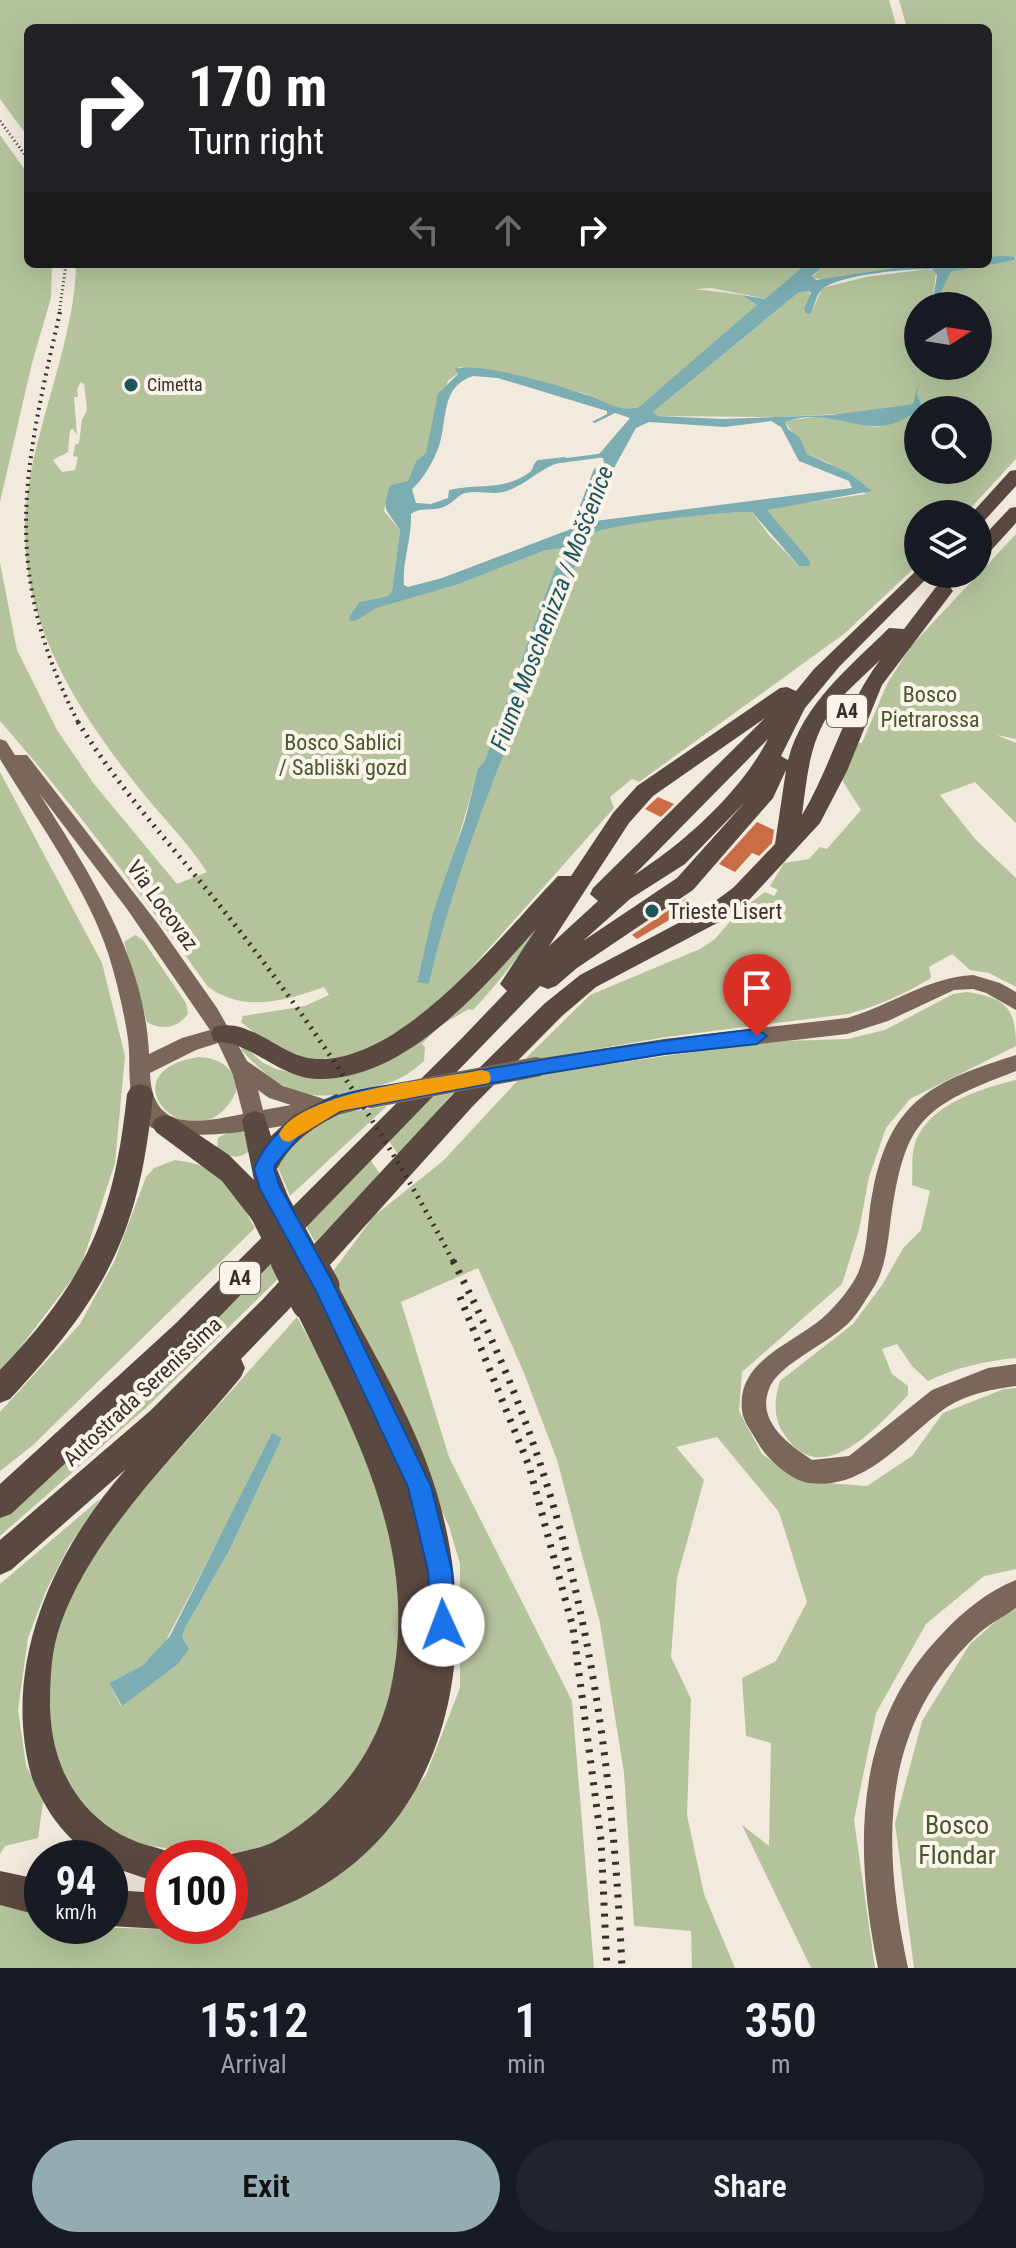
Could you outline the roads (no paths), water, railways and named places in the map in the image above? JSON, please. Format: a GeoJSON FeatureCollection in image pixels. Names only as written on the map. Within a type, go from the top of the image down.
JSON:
{"type":"FeatureCollection","features":[{"type":"Feature","properties":{"kind":"highway"},"geometry":{"type":"LineString","coordinates":[[992,502],[1016,475]]}},
{"type":"Feature","properties":{"kind":"highway"},"geometry":{"type":"LineString","coordinates":[[992,538],[1016,512]]}},
{"type":"Feature","properties":{"kind":"highway","name":"A4"},"geometry":{"type":"LineString","coordinates":[[472,1044],[673,804],[832,662],[907,588]]}},
{"type":"Feature","properties":{"kind":"highway"},"geometry":{"type":"LineString","coordinates":[[782,849],[793,818],[799,758],[823,706],[882,644],[946,588]]}},
{"type":"Feature","properties":{"kind":"highway","name":"Autostrada Serenissima"},"geometry":{"type":"LineString","coordinates":[[0,1560],[160,1420],[274,1307],[463,1100],[553,1010],[588,981],[711,916],[741,894],[812,818],[836,771],[872,684],[943,591]]}},
{"type":"Feature","properties":{"kind":"highway","name":"A4"},"geometry":{"type":"LineString","coordinates":[[472,1044],[635,824],[685,774],[832,662]]}},
{"type":"Feature","properties":{"kind":"highway","name":"A4"},"geometry":{"type":"LineString","coordinates":[[472,1044],[572,970],[618,940],[658,921],[690,894],[699,883],[710,856],[765,793],[774,777],[795,715],[832,662]]}},
{"type":"Feature","properties":{"kind":"highway","name":"A4"},"geometry":{"type":"LineString","coordinates":[[472,1044],[621,818],[645,791],[832,662]]}},
{"type":"Feature","properties":{"kind":"highway","name":"A4"},"geometry":{"type":"LineString","coordinates":[[472,1044],[568,941],[622,893],[677,858],[763,770],[796,705],[832,662]]}},
{"type":"Feature","properties":{"kind":"highway"},"geometry":{"type":"LineString","coordinates":[[223,1034],[240,1035],[289,1064],[318,1069],[352,1064],[395,1045],[452,1002],[565,883],[635,824]]}},
{"type":"Feature","properties":{"kind":"highway","name":"Autostrada Serenissima"},"geometry":{"type":"LineString","coordinates":[[0,1504],[184,1334],[472,1044]]}},
{"type":"Feature","properties":{"kind":"highway"},"geometry":{"type":"LineString","coordinates":[[0,1390],[59,1326],[90,1282],[105,1252],[119,1221],[130,1184],[137,1149],[140,1081]]}},
{"type":"Feature","properties":{"kind":"highway"},"geometry":{"type":"LineString","coordinates":[[264,1169],[271,1153],[296,1127],[336,1104]]}},
{"type":"Feature","properties":{"kind":"highway"},"geometry":{"type":"LineString","coordinates":[[248,1899],[292,1886],[327,1864],[361,1836],[412,1766],[432,1718],[443,1646],[442,1593],[431,1527],[419,1486],[269,1207],[255,1121]]}},
{"type":"Feature","properties":{"kind":"highway"},"geometry":{"type":"LineString","coordinates":[[165,1125],[232,1171],[269,1207]]}},
{"type":"Feature","properties":{"kind":"highway"},"geometry":{"type":"LineString","coordinates":[[248,1866],[275,1859],[307,1842],[352,1802],[376,1771],[395,1732],[409,1692],[416,1654],[417,1590],[398,1503],[315,1295]]}},
{"type":"Feature","properties":{"kind":"highway"},"geometry":{"type":"LineString","coordinates":[[144,1861],[111,1850],[75,1821],[53,1790],[42,1766],[32,1708],[33,1675],[42,1634],[60,1588],[79,1553],[125,1491],[217,1387],[274,1307]]}},
{"type":"Feature","properties":{"kind":"highway"},"geometry":{"type":"LineString","coordinates":[[0,1888],[24,1894]]}},
{"type":"Feature","properties":{"kind":"main road","name":"Via Locovaz"},"geometry":{"type":"LineString","coordinates":[[0,735],[137,907],[223,1034],[248,1084],[255,1121]]}},
{"type":"Feature","properties":{"kind":"main road"},"geometry":{"type":"LineString","coordinates":[[0,745],[83,879],[118,954],[132,1003],[146,1109],[165,1125],[202,1129],[536,1067],[664,1047],[847,1026],[881,1016],[951,983],[973,982],[993,988],[1016,1002]]}},
{"type":"Feature","properties":{"kind":"main road"},"geometry":{"type":"LineString","coordinates":[[140,1081],[189,1044],[223,1034]]}},
{"type":"Feature","properties":{"kind":"main road"},"geometry":{"type":"LineString","coordinates":[[1016,1063],[955,1086],[931,1101],[905,1126],[895,1148],[884,1189],[874,1258],[867,1279],[837,1320],[772,1366],[757,1385],[754,1412],[774,1448],[809,1472],[854,1467],[941,1398],[988,1379],[1016,1375]]}},
{"type":"Feature","properties":{"kind":"main road"},"geometry":{"type":"LineString","coordinates":[[240,1065],[258,1082],[288,1098],[309,1104],[336,1104]]}},
{"type":"Feature","properties":{"kind":"main road"},"geometry":{"type":"LineString","coordinates":[[893,1968],[877,1884],[875,1822],[887,1747],[899,1715],[940,1653],[961,1630],[1016,1593]]}},
{"type":"Feature","properties":{"kind":"water"},"geometry":{"type":"Polygon","coordinates":[[[992,257],[1014,257],[1016,260],[992,264],[992,257]]]}},
{"type":"Feature","properties":{"kind":"water","name":"Fiume Moschenizza / Moščenice"},"geometry":{"type":"Polygon","coordinates":[[[801,268],[821,268],[812,276],[816,280],[892,268],[973,268],[951,272],[941,292],[934,292],[937,275],[932,269],[877,273],[835,282],[819,292],[810,314],[804,309],[811,293],[798,293],[653,412],[658,416],[722,419],[831,415],[904,405],[904,419],[871,426],[805,417],[785,422],[788,429],[799,437],[807,454],[849,473],[872,491],[767,510],[810,561],[810,566],[799,566],[752,512],[643,522],[603,530],[589,538],[570,578],[475,829],[442,931],[429,984],[417,982],[433,913],[465,820],[478,768],[484,762],[562,549],[546,550],[459,584],[376,608],[350,621],[349,617],[359,602],[388,596],[392,591],[400,530],[386,509],[390,485],[408,481],[416,461],[426,453],[438,394],[458,374],[455,369],[466,367],[500,371],[559,386],[619,407],[639,407],[757,305],[742,295],[765,299],[801,268]],[[473,376],[462,381],[450,396],[437,451],[412,489],[416,503],[431,504],[448,498],[449,490],[508,483],[530,472],[538,460],[565,457],[569,461],[552,465],[512,489],[498,493],[466,493],[445,507],[411,514],[404,585],[408,587],[442,578],[571,529],[594,469],[604,463],[603,458],[592,457],[600,453],[630,418],[615,413],[592,422],[607,414],[607,411],[498,378],[473,376]],[[771,421],[725,427],[649,422],[636,428],[609,477],[595,521],[852,488],[849,481],[799,461],[781,427],[771,421]]]}},
{"type":"Feature","properties":{"kind":"water"},"geometry":{"type":"Polygon","coordinates":[[[272,1433],[282,1438],[229,1551],[185,1628],[182,1637],[189,1649],[177,1665],[122,1706],[109,1683],[143,1665],[170,1636],[272,1433]]]}},
{"type":"Feature","properties":{"kind":"waterway","name":"Fiume Moschenizza / Moščenice"},"geometry":{"type":"LineString","coordinates":[[552,462],[598,456]]}},
{"type":"Feature","properties":{"kind":"railway"},"geometry":{"type":"LineString","coordinates":[[0,121],[24,154]]}},
{"type":"Feature","properties":{"kind":"railway"},"geometry":{"type":"LineString","coordinates":[[59,314],[65,268]]}},
{"type":"Feature","properties":{"kind":"railway"},"geometry":{"type":"LineString","coordinates":[[60,312],[36,423],[26,521],[29,569],[38,617],[54,669],[78,722]]}},
{"type":"Feature","properties":{"kind":"railway"},"geometry":{"type":"LineString","coordinates":[[78,722],[113,774],[231,920],[322,1043],[404,1174],[454,1263]]}},
{"type":"Feature","properties":{"kind":"railway"},"geometry":{"type":"LineString","coordinates":[[454,1263],[495,1347],[529,1432],[557,1518],[579,1604],[608,1781],[622,1968]]}},
{"type":"Feature","properties":{"kind":"railway"},"geometry":{"type":"LineString","coordinates":[[460,1297],[529,1466],[573,1628],[601,1840],[607,1968]]}},
{"type":"Feature","properties":{"kind":"place","name":"Cimetta"},"geometry":{"type":"Point","coordinates":[131,385]}},
{"type":"Feature","properties":{"kind":"place","name":"Trieste Lisert"},"geometry":{"type":"Point","coordinates":[652,911]}},
{"type":"Feature","properties":{"kind":"park label","name":"Bosco Pietrarossa"},"geometry":{"type":"Point","coordinates":[930,706]}},
{"type":"Feature","properties":{"kind":"park label","name":"Bosco Sablici / Sabliški gozd"},"geometry":{"type":"Point","coordinates":[343,754]}},
{"type":"Feature","properties":{"kind":"park label","name":"Bosco Flondar"},"geometry":{"type":"Point","coordinates":[957,1840]}}]}
